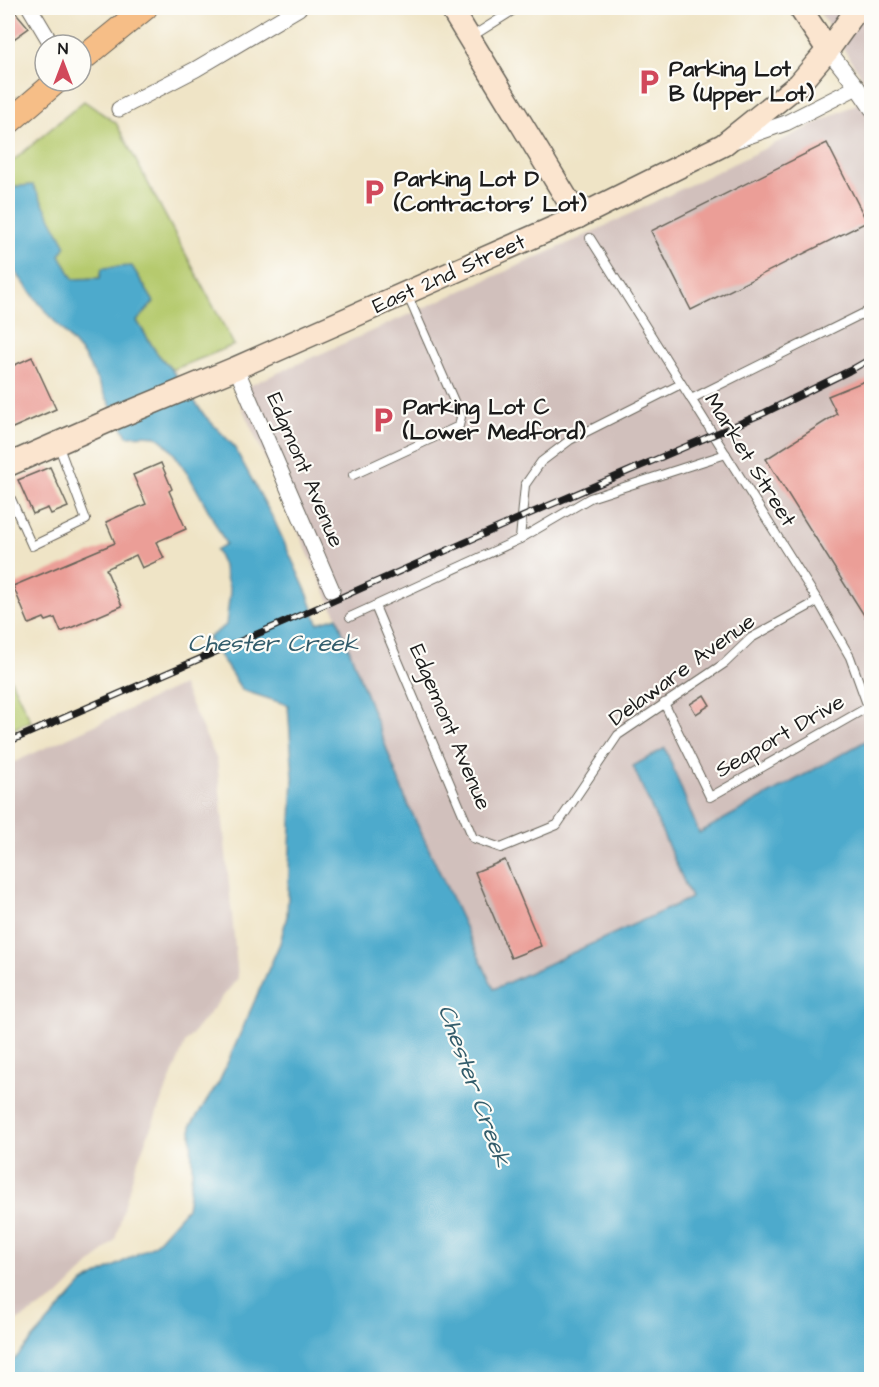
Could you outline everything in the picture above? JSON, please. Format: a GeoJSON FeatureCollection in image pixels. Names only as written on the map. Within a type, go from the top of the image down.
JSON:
{"type":"FeatureCollection","features":[{"type":"Feature","properties":{"kind":"main road"},"geometry":{"type":"LineString","coordinates":[[93,50],[145,8]]}},
{"type":"Feature","properties":{"kind":"main road"},"geometry":{"type":"LineString","coordinates":[[8,123],[43,93]]}},
{"type":"Feature","properties":{"kind":"street"},"geometry":{"type":"LineString","coordinates":[[30,8],[45,33]]}},
{"type":"Feature","properties":{"kind":"street"},"geometry":{"type":"LineString","coordinates":[[118,109],[196,69],[299,8]]}},
{"type":"Feature","properties":{"kind":"street"},"geometry":{"type":"LineString","coordinates":[[451,8],[578,217]]}},
{"type":"Feature","properties":{"kind":"street"},"geometry":{"type":"LineString","coordinates":[[800,8],[872,109]]}},
{"type":"Feature","properties":{"kind":"street","name":"East 2nd Street"},"geometry":{"type":"LineString","coordinates":[[8,465],[236,368],[578,217],[723,145],[799,84],[828,50],[858,8]]}},
{"type":"Feature","properties":{"kind":"street"},"geometry":{"type":"LineString","coordinates":[[723,145],[786,123],[857,87]]}},
{"type":"Feature","properties":{"kind":"street","name":"Edgmont Avenue"},"geometry":{"type":"LineString","coordinates":[[236,368],[332,590]]}},
{"type":"Feature","properties":{"kind":"lane"},"geometry":{"type":"LineString","coordinates":[[470,38],[517,8]]}},
{"type":"Feature","properties":{"kind":"lane","name":"Market Street"},"geometry":{"type":"LineString","coordinates":[[590,238],[818,601],[850,657],[868,707]]}},
{"type":"Feature","properties":{"kind":"lane"},"geometry":{"type":"LineString","coordinates":[[353,475],[459,426],[461,417],[406,292]]}},
{"type":"Feature","properties":{"kind":"lane"},"geometry":{"type":"LineString","coordinates":[[691,399],[872,309]]}},
{"type":"Feature","properties":{"kind":"lane"},"geometry":{"type":"LineString","coordinates":[[520,539],[525,485],[541,462],[570,440],[681,384]]}},
{"type":"Feature","properties":{"kind":"lane"},"geometry":{"type":"LineString","coordinates":[[8,492],[32,546],[86,520],[57,443]]}},
{"type":"Feature","properties":{"kind":"lane"},"geometry":{"type":"LineString","coordinates":[[350,617],[520,539],[590,498],[726,454]]}},
{"type":"Feature","properties":{"kind":"lane","name":"Delaware Avenue"},"geometry":{"type":"LineString","coordinates":[[501,848],[557,825],[618,735],[725,663],[751,639],[818,601]]}},
{"type":"Feature","properties":{"kind":"lane","name":"Edgemont Avenue"},"geometry":{"type":"LineString","coordinates":[[375,606],[473,838],[501,848]]}},
{"type":"Feature","properties":{"kind":"lane","name":"Seaport Drive"},"geometry":{"type":"LineString","coordinates":[[664,704],[710,796],[868,707]]}},
{"type":"Feature","properties":{"kind":"shaded area"},"geometry":{"type":"Polygon","coordinates":[[[816,8],[871,8],[871,91],[818,10],[816,8]]]}},
{"type":"Feature","properties":{"kind":"shaded area"},"geometry":{"type":"Polygon","coordinates":[[[871,96],[872,725],[869,727],[871,738],[699,834],[665,749],[633,766],[691,898],[494,989],[406,800],[337,617],[235,392],[578,239],[871,96]]]}},
{"type":"Feature","properties":{"kind":"shaded area"},"geometry":{"type":"Polygon","coordinates":[[[182,685],[217,760],[238,978],[185,1043],[136,1165],[115,1240],[56,1298],[8,1326],[8,765],[182,685]]]}},
{"type":"Feature","properties":{"kind":"green space"},"geometry":{"type":"Polygon","coordinates":[[[84,101],[116,123],[234,345],[172,370],[156,352],[137,321],[100,278],[73,279],[60,255],[33,185],[8,187],[8,165],[84,101]]]}},
{"type":"Feature","properties":{"kind":"green space"},"geometry":{"type":"Polygon","coordinates":[[[8,674],[31,721],[8,731],[8,674]]]}},
{"type":"Feature","properties":{"kind":"water","name":"Chester Creek"},"geometry":{"type":"Polygon","coordinates":[[[33,185],[66,246],[60,255],[73,279],[100,278],[102,268],[132,266],[154,302],[137,321],[156,352],[205,416],[233,445],[274,520],[308,595],[318,623],[337,617],[406,800],[494,989],[691,898],[633,766],[665,748],[699,833],[871,738],[871,1379],[8,1379],[8,1363],[14,1360],[83,1283],[154,1245],[187,1208],[192,1173],[191,1125],[219,1082],[280,943],[287,916],[293,777],[288,705],[242,690],[208,638],[226,625],[230,591],[216,550],[226,544],[204,502],[183,467],[163,442],[151,435],[127,436],[84,356],[8,262],[8,187],[33,185]]]}},
{"type":"Feature","properties":{"kind":"building"},"geometry":{"type":"Polygon","coordinates":[[[8,8],[12,8],[29,28],[8,43],[8,8]]]}},
{"type":"Feature","properties":{"kind":"building"},"geometry":{"type":"Polygon","coordinates":[[[827,143],[867,222],[691,310],[651,231],[827,143]]]}},
{"type":"Feature","properties":{"kind":"building"},"geometry":{"type":"Polygon","coordinates":[[[32,357],[56,409],[8,430],[8,368],[32,357]]]}},
{"type":"Feature","properties":{"kind":"building"},"geometry":{"type":"Polygon","coordinates":[[[872,378],[872,628],[766,459],[837,414],[828,396],[872,378]]]}},
{"type":"Feature","properties":{"kind":"building"},"geometry":{"type":"Polygon","coordinates":[[[161,463],[172,489],[169,491],[186,529],[156,542],[164,558],[142,568],[136,555],[106,569],[122,606],[61,632],[55,618],[46,621],[44,618],[29,624],[13,586],[115,543],[106,522],[146,504],[133,475],[161,463]]]}},
{"type":"Feature","properties":{"kind":"building"},"geometry":{"type":"Polygon","coordinates":[[[50,467],[68,507],[51,514],[48,508],[33,514],[18,480],[50,467]]]}},
{"type":"Feature","properties":{"kind":"building"},"geometry":{"type":"Polygon","coordinates":[[[704,695],[710,705],[696,714],[690,704],[704,695]]]}},
{"type":"Feature","properties":{"kind":"building"},"geometry":{"type":"Polygon","coordinates":[[[505,860],[541,946],[511,958],[475,872],[505,860]]]}},
{"type":"Feature","properties":{"kind":"railway"},"geometry":{"type":"LineString","coordinates":[[8,742],[764,413],[872,358]]}},
{"type":"Feature","properties":{"kind":"place","name":"Parking Lot B (Upper Lot)"},"geometry":{"type":"Point","coordinates":[649,82]}},
{"type":"Feature","properties":{"kind":"place","name":"Parking Lot D (Contractors' Lot)"},"geometry":{"type":"Point","coordinates":[374,192]}},
{"type":"Feature","properties":{"kind":"place","name":"Parking Lot C (Lower Medford)"},"geometry":{"type":"Point","coordinates":[383,420]}}]}
